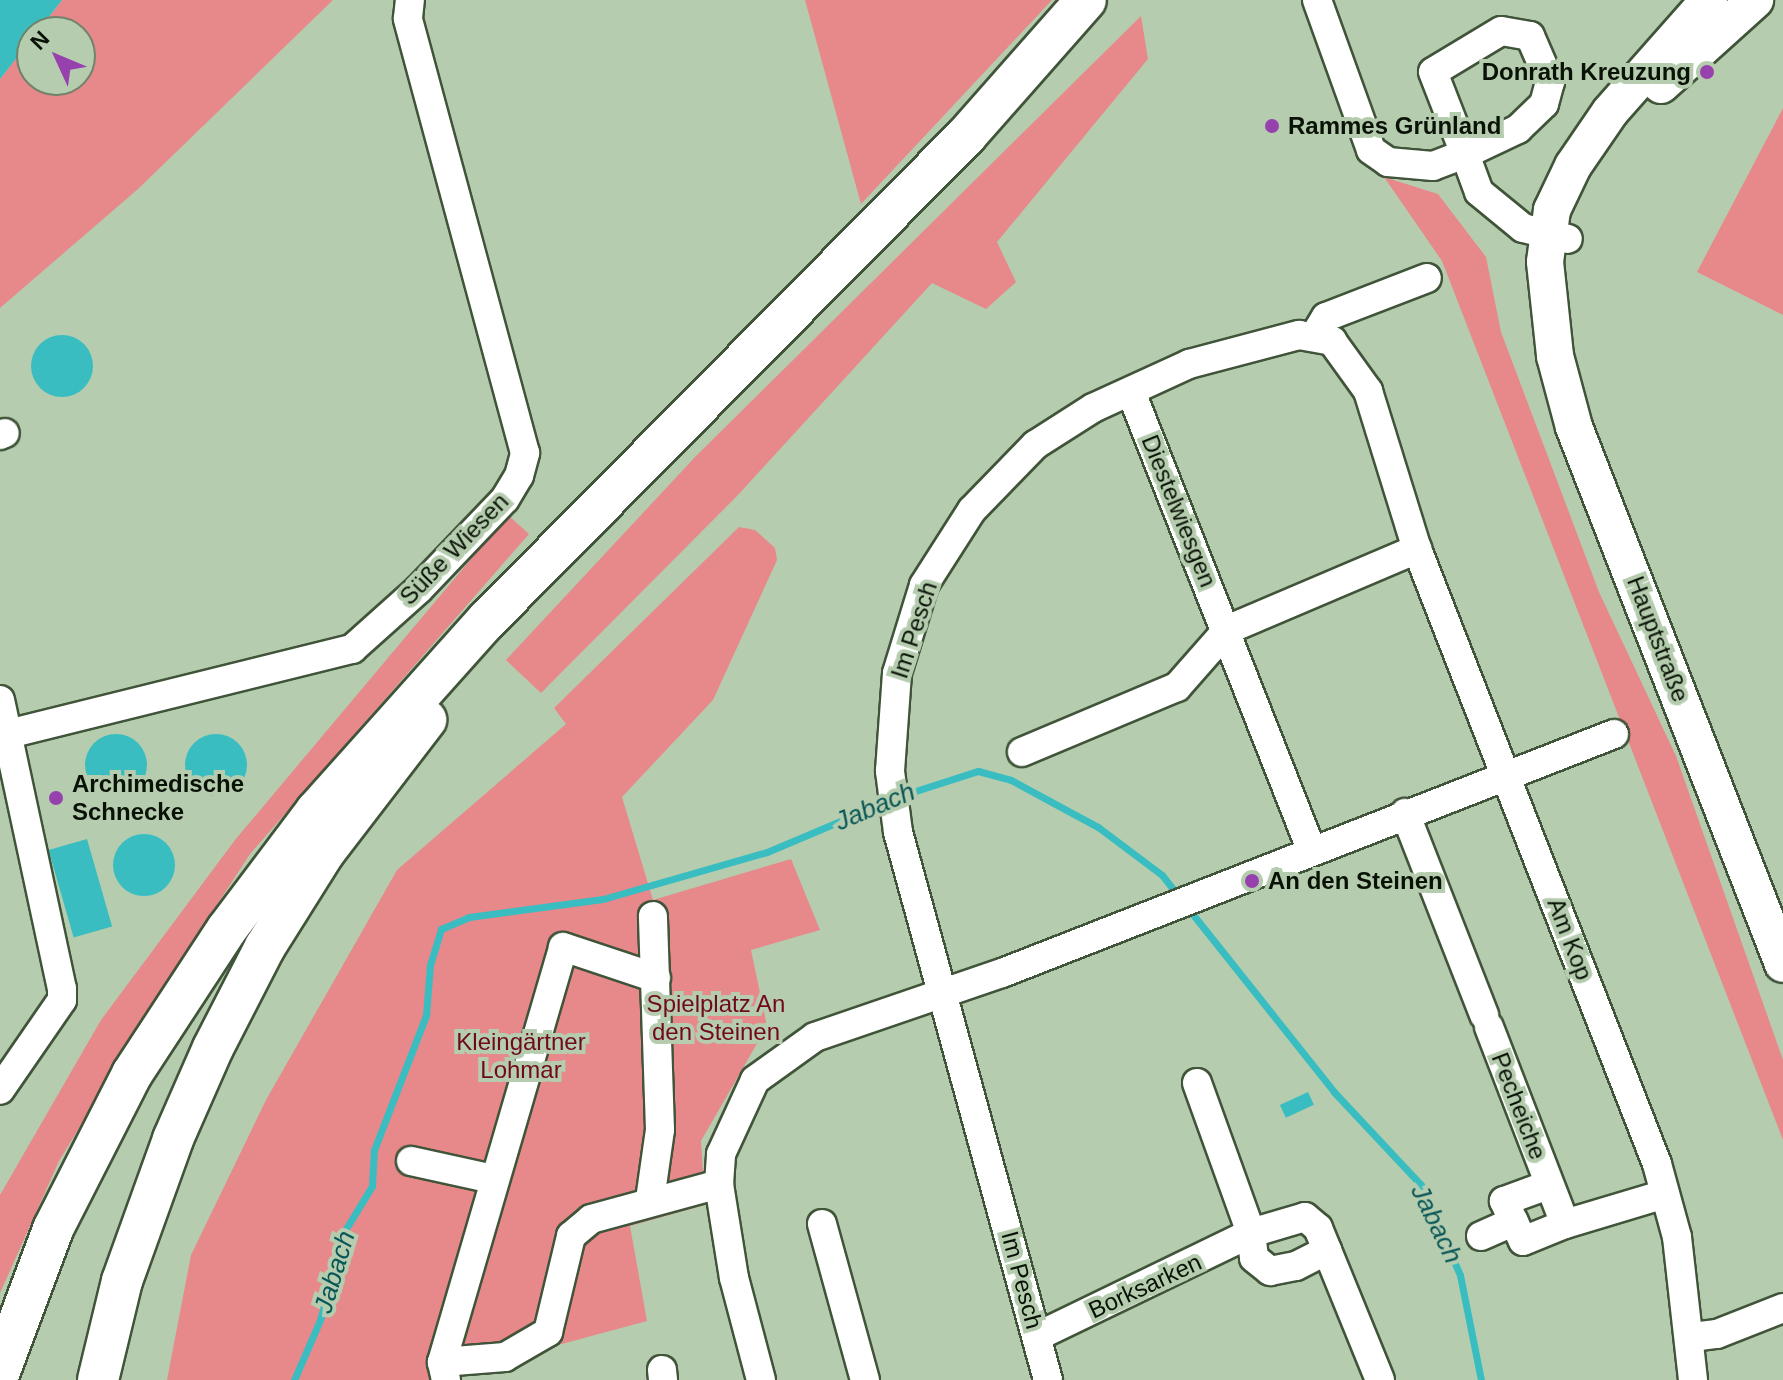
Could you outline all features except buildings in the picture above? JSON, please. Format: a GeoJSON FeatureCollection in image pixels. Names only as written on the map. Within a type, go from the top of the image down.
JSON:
{"type":"FeatureCollection","features":[{"type":"Feature","properties":{"kind":"highway"},"geometry":{"type":"LineString","coordinates":[[0,1371],[21,1309],[91,1150],[178,1000],[316,811],[966,136],[1086,0]]}},
{"type":"Feature","properties":{"kind":"highway"},"geometry":{"type":"LineString","coordinates":[[496,626],[1035,96],[1115,0]]}},
{"type":"Feature","properties":{"kind":"highway"},"geometry":{"type":"LineString","coordinates":[[98,1380],[122,1281],[173,1139],[219,1035],[265,947],[324,853],[455,668]]}},
{"type":"Feature","properties":{"kind":"main road"},"geometry":{"type":"LineString","coordinates":[[1557,236],[1650,96],[1755,0]]}},
{"type":"Feature","properties":{"kind":"main road"},"geometry":{"type":"LineString","coordinates":[[1557,236],[1560,191],[1589,141],[1700,5]]}},
{"type":"Feature","properties":{"kind":"main road","name":"Hauptstraße"},"geometry":{"type":"LineString","coordinates":[[1557,236],[1551,309],[1555,356],[1574,427],[1783,964]]}},
{"type":"Feature","properties":{"kind":"street","name":"Süße Wiesen"},"geometry":{"type":"LineString","coordinates":[[5,736],[352,649],[419,589],[505,499],[519,476],[525,453],[408,18],[410,0]]}},
{"type":"Feature","properties":{"kind":"street"},"geometry":{"type":"LineString","coordinates":[[1317,0],[1371,150],[1388,162],[1433,166],[1465,154],[1518,129],[1544,104],[1550,82],[1530,36],[1501,31],[1433,72],[1465,154],[1479,192],[1509,220],[1557,236]]}},
{"type":"Feature","properties":{"kind":"street"},"geometry":{"type":"LineString","coordinates":[[1022,752],[1177,687],[1227,630],[1417,549],[1368,391],[1332,341],[1315,335],[1326,317],[1427,278]]}},
{"type":"Feature","properties":{"kind":"street","name":"Im Pesch"},"geometry":{"type":"LineString","coordinates":[[1048,1380],[894,799],[897,673],[924,585],[972,510],[1035,445],[1093,408],[1189,364],[1277,339],[1315,335]]}},
{"type":"Feature","properties":{"kind":"street","name":"Diestelwiesgen"},"geometry":{"type":"LineString","coordinates":[[1131,392],[1311,848]]}},
{"type":"Feature","properties":{"kind":"street","name":"Am Kop"},"geometry":{"type":"LineString","coordinates":[[1417,549],[1508,777],[1665,1194],[1692,1337],[1686,1379]]}},
{"type":"Feature","properties":{"kind":"street"},"geometry":{"type":"LineString","coordinates":[[0,700],[5,736],[62,989],[62,1000],[0,1090]]}},
{"type":"Feature","properties":{"kind":"street"},"geometry":{"type":"LineString","coordinates":[[761,1380],[731,1265],[719,1184],[721,1154],[755,1080],[815,1037],[946,992],[1311,848],[1508,777],[1614,734]]}},
{"type":"Feature","properties":{"kind":"street","name":"Pecheiche"},"geometry":{"type":"LineString","coordinates":[[1405,813],[1565,1224]]}},
{"type":"Feature","properties":{"kind":"street"},"geometry":{"type":"LineString","coordinates":[[650,1200],[660,1130],[653,916]]}},
{"type":"Feature","properties":{"kind":"street"},"geometry":{"type":"LineString","coordinates":[[656,978],[563,947],[493,1179],[445,1374],[505,1357],[548,1332],[571,1236],[591,1219],[650,1200],[719,1184]]}},
{"type":"Feature","properties":{"kind":"street"},"geometry":{"type":"LineString","coordinates":[[1197,1083],[1251,1233],[1254,1258],[1270,1271],[1296,1266],[1327,1250]]}},
{"type":"Feature","properties":{"kind":"street"},"geometry":{"type":"LineString","coordinates":[[411,1161],[493,1179]]}},
{"type":"Feature","properties":{"kind":"street","name":"Pecheiche"},"geometry":{"type":"LineString","coordinates":[[1514,1221],[1504,1201],[1548,1185]]}},
{"type":"Feature","properties":{"kind":"street"},"geometry":{"type":"LineString","coordinates":[[1481,1236],[1514,1221],[1523,1241],[1565,1224],[1665,1194]]}},
{"type":"Feature","properties":{"kind":"street","name":"Borksarken"},"geometry":{"type":"LineString","coordinates":[[1038,1336],[1251,1233],[1305,1217],[1318,1228],[1380,1380]]}},
{"type":"Feature","properties":{"kind":"street"},"geometry":{"type":"LineString","coordinates":[[822,1224],[865,1380]]}},
{"type":"Feature","properties":{"kind":"street"},"geometry":{"type":"LineString","coordinates":[[1692,1337],[1717,1334],[1783,1308]]}},
{"type":"Feature","properties":{"kind":"green space"},"geometry":{"type":"Polygon","coordinates":[[[62,0],[333,0],[138,189],[0,308],[0,79],[16,58],[16,96],[96,96],[96,16],[50,16],[62,0]]]}},
{"type":"Feature","properties":{"kind":"green space"},"geometry":{"type":"Polygon","coordinates":[[[805,0],[1052,0],[861,204],[805,0]]]}},
{"type":"Feature","properties":{"kind":"green space"},"geometry":{"type":"Polygon","coordinates":[[[1141,16],[1148,59],[997,242],[1016,282],[986,309],[932,283],[738,495],[541,693],[506,660],[696,456],[1141,16]]]}},
{"type":"Feature","properties":{"kind":"green space"},"geometry":{"type":"Polygon","coordinates":[[[1783,108],[1783,315],[1697,272],[1783,108]]]}},
{"type":"Feature","properties":{"kind":"green space"},"geometry":{"type":"Polygon","coordinates":[[[1384,177],[1438,194],[1486,257],[1501,332],[1599,592],[1676,756],[1783,1060],[1783,1140],[1442,261],[1384,177]]]}},
{"type":"Feature","properties":{"kind":"green space"},"geometry":{"type":"Polygon","coordinates":[[[508,515],[529,534],[250,854],[183,957],[59,1161],[0,1293],[0,1195],[101,1020],[235,840],[508,515]]]}},
{"type":"Feature","properties":{"kind":"green space","name":"Kleingärtner Lohmar"},"geometry":{"type":"Polygon","coordinates":[[[739,527],[755,530],[775,548],[777,560],[713,700],[622,797],[653,900],[791,859],[820,930],[751,950],[767,1026],[701,1141],[705,1205],[630,1226],[647,1321],[428,1380],[167,1380],[191,1255],[266,1100],[397,870],[566,724],[554,708],[739,527]]]}},
{"type":"Feature","properties":{"kind":"water"},"geometry":{"type":"Polygon","coordinates":[[[0,0],[62,0],[49,16],[16,16],[16,59],[0,79],[0,0]]]}},
{"type":"Feature","properties":{"kind":"water"},"geometry":{"type":"Polygon","coordinates":[[[62,335],[84,344],[93,366],[84,388],[62,397],[40,388],[31,366],[40,344],[62,335]]]}},
{"type":"Feature","properties":{"kind":"water"},"geometry":{"type":"Polygon","coordinates":[[[110,734],[122,734],[138,743],[145,753],[145,777],[138,787],[122,796],[110,796],[90,782],[85,771],[85,759],[99,739],[110,734]]]}},
{"type":"Feature","properties":{"kind":"water"},"geometry":{"type":"Polygon","coordinates":[[[210,734],[222,734],[238,743],[245,753],[245,777],[238,787],[222,796],[210,796],[190,782],[185,771],[185,759],[199,739],[210,734]]]}},
{"type":"Feature","properties":{"kind":"water"},"geometry":{"type":"Polygon","coordinates":[[[138,834],[150,834],[166,843],[173,853],[173,877],[166,887],[150,896],[138,896],[118,882],[113,871],[113,859],[127,839],[138,834]]]}},
{"type":"Feature","properties":{"kind":"water"},"geometry":{"type":"Polygon","coordinates":[[[87,839],[112,926],[74,938],[49,850],[87,839]]]}},
{"type":"Feature","properties":{"kind":"water"},"geometry":{"type":"Polygon","coordinates":[[[1308,1092],[1314,1105],[1286,1118],[1280,1105],[1308,1092]]]}},
{"type":"Feature","properties":{"kind":"waterway","name":"Jabach"},"geometry":{"type":"LineString","coordinates":[[900,796],[978,771],[1011,780],[1098,827],[1162,875],[1179,897]]}},
{"type":"Feature","properties":{"kind":"waterway","name":"Jabach"},"geometry":{"type":"LineString","coordinates":[[294,1380],[320,1320],[344,1232],[372,1186],[374,1150],[426,1015],[430,965],[441,929],[469,917],[603,899],[767,852],[888,801]]}},
{"type":"Feature","properties":{"kind":"waterway","name":"Jabach"},"geometry":{"type":"LineString","coordinates":[[1187,907],[1334,1092],[1421,1185],[1460,1275],[1481,1380]]}},
{"type":"Feature","properties":{"kind":"place","name":"Donrath Kreuzung"},"geometry":{"type":"Point","coordinates":[1707,72]}},
{"type":"Feature","properties":{"kind":"place","name":"Rammes Grünland"},"geometry":{"type":"Point","coordinates":[1272,126]}},
{"type":"Feature","properties":{"kind":"place","name":"Archimedische Schnecke"},"geometry":{"type":"Point","coordinates":[56,798]}},
{"type":"Feature","properties":{"kind":"place","name":"An den Steinen"},"geometry":{"type":"Point","coordinates":[1252,881]}},
{"type":"Feature","properties":{"kind":"park label","name":"Spielplatz An den Steinen"},"geometry":{"type":"Point","coordinates":[716,1018]}}]}
